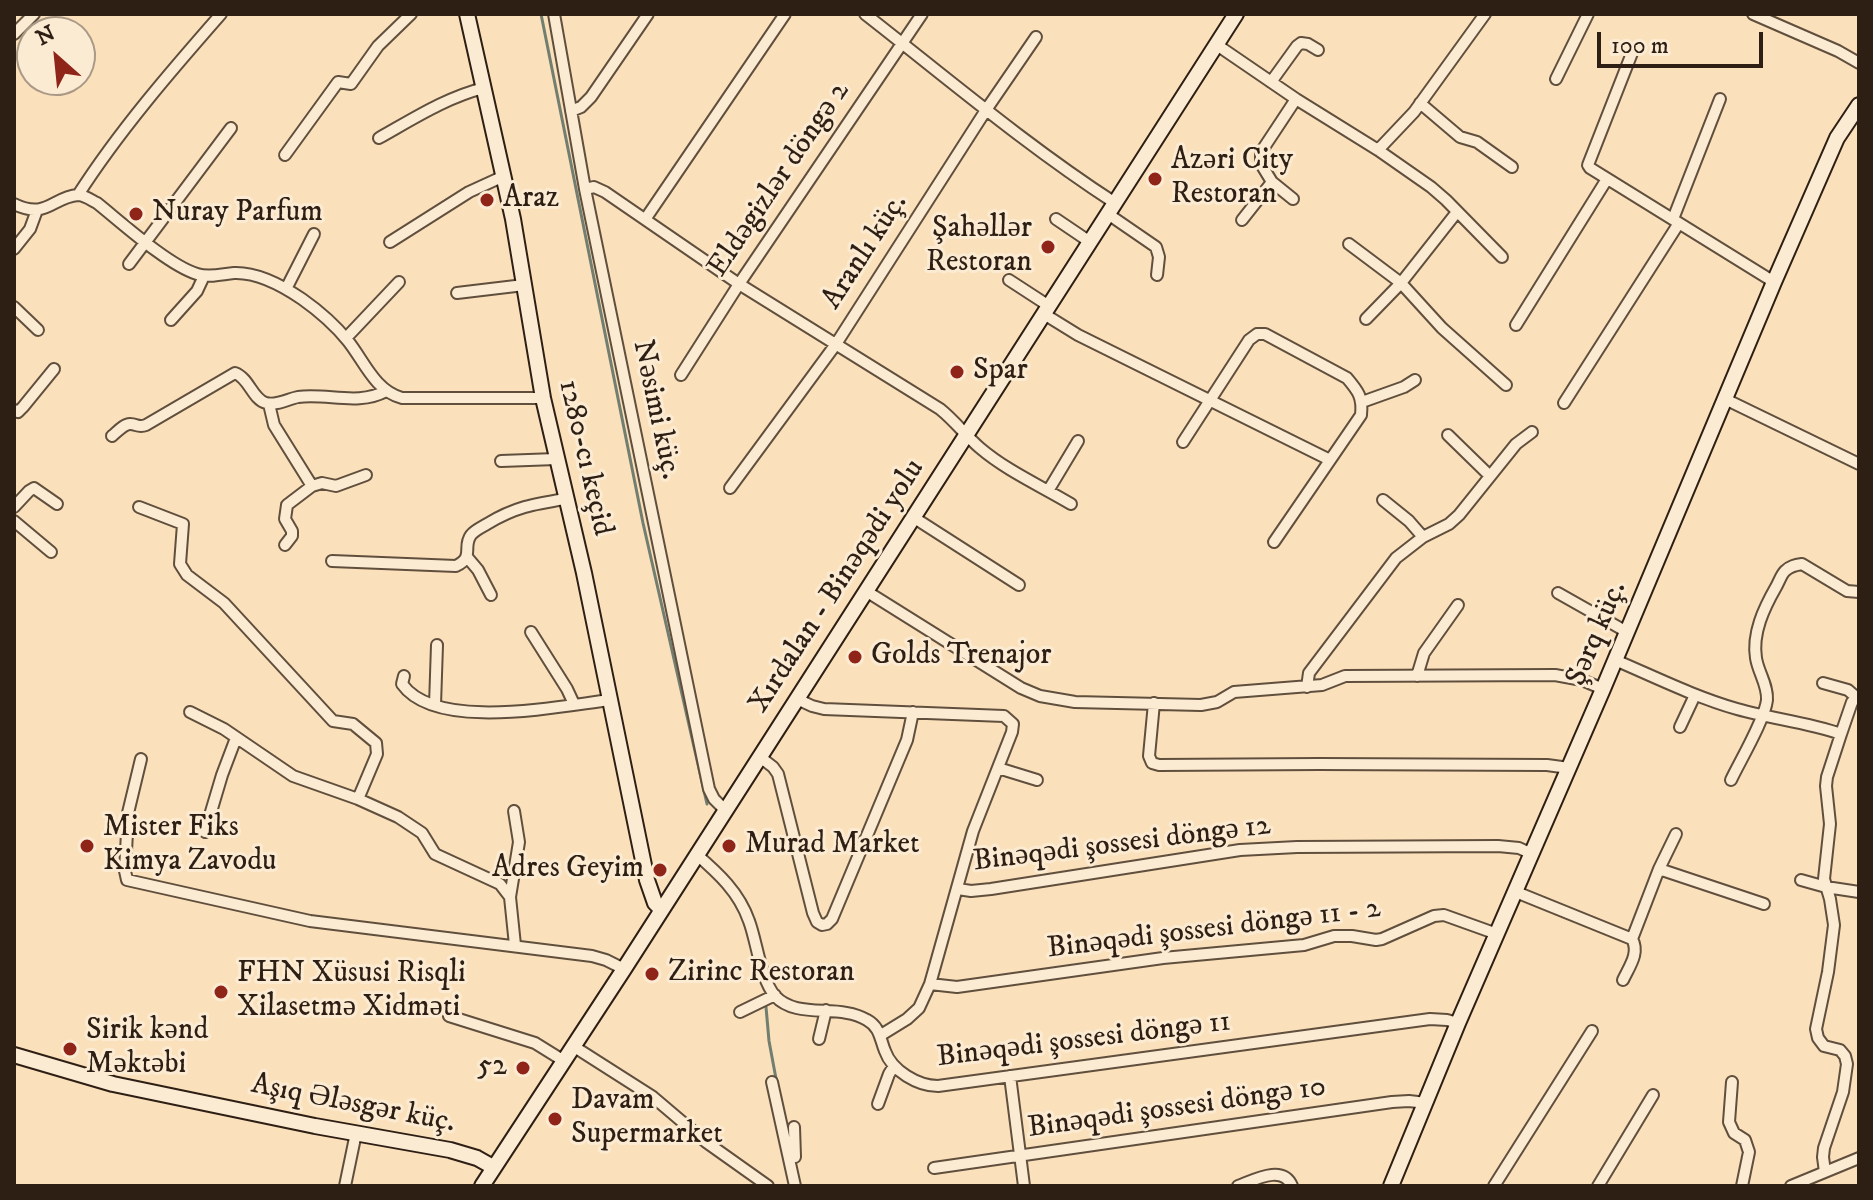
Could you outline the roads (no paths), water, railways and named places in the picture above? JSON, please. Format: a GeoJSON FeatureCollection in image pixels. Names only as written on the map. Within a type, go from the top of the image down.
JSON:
{"type":"FeatureCollection","features":[{"type":"Feature","properties":{"kind":"street"},"geometry":{"type":"LineString","coordinates":[[14,34],[34,14]]}},
{"type":"Feature","properties":{"kind":"street"},"geometry":{"type":"LineString","coordinates":[[14,204],[26,210],[37,210],[78,195],[172,70],[221,14]]}},
{"type":"Feature","properties":{"kind":"street"},"geometry":{"type":"LineString","coordinates":[[285,155],[338,82],[351,84],[378,46],[411,14]]}},
{"type":"Feature","properties":{"kind":"street","name":"1280-cı keçid"},"geometry":{"type":"LineString","coordinates":[[467,14],[504,176],[556,459],[584,573],[649,887],[661,909]]}},
{"type":"Feature","properties":{"kind":"street","name":"Nəsimi küç."},"geometry":{"type":"LineString","coordinates":[[554,14],[585,189],[709,789],[725,810]]}},
{"type":"Feature","properties":{"kind":"street"},"geometry":{"type":"LineString","coordinates":[[571,111],[581,107],[591,97],[648,14]]}},
{"type":"Feature","properties":{"kind":"street"},"geometry":{"type":"LineString","coordinates":[[646,218],[785,14]]}},
{"type":"Feature","properties":{"kind":"street"},"geometry":{"type":"LineString","coordinates":[[865,14],[1071,173],[1156,247],[1159,257],[1157,275]]}},
{"type":"Feature","properties":{"kind":"street","name":"Eldəgizlər döngə 2"},"geometry":{"type":"LineString","coordinates":[[681,375],[922,14]]}},
{"type":"Feature","properties":{"kind":"street","name":"Xırdalan - Binəqədi yolu"},"geometry":{"type":"LineString","coordinates":[[482,1186],[1236,14]]}},
{"type":"Feature","properties":{"kind":"street"},"geometry":{"type":"LineString","coordinates":[[1378,150],[1408,119],[1485,14]]}},
{"type":"Feature","properties":{"kind":"street"},"geometry":{"type":"LineString","coordinates":[[1556,79],[1588,14]]}},
{"type":"Feature","properties":{"kind":"street"},"geometry":{"type":"LineString","coordinates":[[1753,14],[1859,63]]}},
{"type":"Feature","properties":{"kind":"street","name":"Aranlı küç."},"geometry":{"type":"LineString","coordinates":[[730,488],[836,344],[1036,37]]}},
{"type":"Feature","properties":{"kind":"street"},"geometry":{"type":"LineString","coordinates":[[1271,82],[1301,43],[1318,50]]}},
{"type":"Feature","properties":{"kind":"street"},"geometry":{"type":"LineString","coordinates":[[1217,45],[1431,187],[1502,257]]}},
{"type":"Feature","properties":{"kind":"street"},"geometry":{"type":"LineString","coordinates":[[1632,53],[1588,165],[1774,282]]}},
{"type":"Feature","properties":{"kind":"street"},"geometry":{"type":"LineString","coordinates":[[379,138],[424,112],[484,88]]}},
{"type":"Feature","properties":{"kind":"street"},"geometry":{"type":"LineString","coordinates":[[1293,199],[1272,182],[1261,164],[1261,152],[1296,99]]}},
{"type":"Feature","properties":{"kind":"street"},"geometry":{"type":"LineString","coordinates":[[1564,403],[1676,221],[1720,99]]}},
{"type":"Feature","properties":{"kind":"street"},"geometry":{"type":"LineString","coordinates":[[1420,103],[1460,137],[1477,142],[1512,167]]}},
{"type":"Feature","properties":{"kind":"street","name":"Şərq küç."},"geometry":{"type":"LineString","coordinates":[[1391,1186],[1774,282],[1837,138],[1859,105]]}},
{"type":"Feature","properties":{"kind":"street"},"geometry":{"type":"LineString","coordinates":[[129,264],[231,128]]}},
{"type":"Feature","properties":{"kind":"street"},"geometry":{"type":"LineString","coordinates":[[390,242],[469,192],[504,176]]}},
{"type":"Feature","properties":{"kind":"street"},"geometry":{"type":"LineString","coordinates":[[1516,325],[1607,179]]}},
{"type":"Feature","properties":{"kind":"street"},"geometry":{"type":"LineString","coordinates":[[1242,220],[1272,182]]}},
{"type":"Feature","properties":{"kind":"street"},"geometry":{"type":"LineString","coordinates":[[585,189],[594,187],[605,192],[646,218],[739,284],[940,409],[995,459],[1071,504]]}},
{"type":"Feature","properties":{"kind":"street"},"geometry":{"type":"LineString","coordinates":[[78,195],[97,203],[187,270],[204,276],[249,274],[286,289],[313,307],[346,338],[386,391],[402,398],[543,398]]}},
{"type":"Feature","properties":{"kind":"street"},"geometry":{"type":"LineString","coordinates":[[14,249],[30,229],[37,210]]}},
{"type":"Feature","properties":{"kind":"street"},"geometry":{"type":"LineString","coordinates":[[1366,319],[1401,283],[1457,212]]}},
{"type":"Feature","properties":{"kind":"street"},"geometry":{"type":"LineString","coordinates":[[1056,219],[1090,242]]}},
{"type":"Feature","properties":{"kind":"street"},"geometry":{"type":"LineString","coordinates":[[286,289],[314,234]]}},
{"type":"Feature","properties":{"kind":"street"},"geometry":{"type":"LineString","coordinates":[[1349,244],[1401,283],[1442,328],[1506,385]]}},
{"type":"Feature","properties":{"kind":"street"},"geometry":{"type":"LineString","coordinates":[[171,320],[197,291],[204,276]]}},
{"type":"Feature","properties":{"kind":"street"},"geometry":{"type":"LineString","coordinates":[[1009,280],[1078,335],[1330,460]]}},
{"type":"Feature","properties":{"kind":"street"},"geometry":{"type":"LineString","coordinates":[[346,338],[399,282]]}},
{"type":"Feature","properties":{"kind":"street"},"geometry":{"type":"LineString","coordinates":[[457,293],[524,285]]}},
{"type":"Feature","properties":{"kind":"street"},"geometry":{"type":"LineString","coordinates":[[14,307],[38,330]]}},
{"type":"Feature","properties":{"kind":"street"},"geometry":{"type":"LineString","coordinates":[[1183,442],[1249,340],[1257,334],[1265,334],[1347,378],[1357,389],[1362,402],[1361,415],[1274,542]]}},
{"type":"Feature","properties":{"kind":"street"},"geometry":{"type":"LineString","coordinates":[[14,410],[18,412],[23,407],[54,369]]}},
{"type":"Feature","properties":{"kind":"street"},"geometry":{"type":"LineString","coordinates":[[112,436],[130,424],[146,425],[235,373],[241,375],[261,400],[269,404],[311,396],[365,399],[386,391]]}},
{"type":"Feature","properties":{"kind":"street"},"geometry":{"type":"LineString","coordinates":[[1362,402],[1415,380]]}},
{"type":"Feature","properties":{"kind":"street"},"geometry":{"type":"LineString","coordinates":[[1725,399],[1859,464]]}},
{"type":"Feature","properties":{"kind":"street"},"geometry":{"type":"LineString","coordinates":[[269,404],[274,425],[312,486]]}},
{"type":"Feature","properties":{"kind":"street"},"geometry":{"type":"LineString","coordinates":[[1307,687],[1309,673],[1396,558],[1459,515],[1516,444],[1532,432]]}},
{"type":"Feature","properties":{"kind":"street"},"geometry":{"type":"LineString","coordinates":[[1448,435],[1490,476]]}},
{"type":"Feature","properties":{"kind":"street"},"geometry":{"type":"LineString","coordinates":[[1048,491],[1078,441]]}},
{"type":"Feature","properties":{"kind":"street"},"geometry":{"type":"LineString","coordinates":[[501,461],[556,459]]}},
{"type":"Feature","properties":{"kind":"street"},"geometry":{"type":"LineString","coordinates":[[285,545],[292,536],[285,519],[287,505],[312,486],[322,483],[336,486],[366,475]]}},
{"type":"Feature","properties":{"kind":"street"},"geometry":{"type":"LineString","coordinates":[[14,507],[34,488],[57,504]]}},
{"type":"Feature","properties":{"kind":"street"},"geometry":{"type":"LineString","coordinates":[[332,561],[456,566],[467,557],[468,541],[477,529],[514,509],[565,499]]}},
{"type":"Feature","properties":{"kind":"street"},"geometry":{"type":"LineString","coordinates":[[1383,500],[1423,537]]}},
{"type":"Feature","properties":{"kind":"street"},"geometry":{"type":"LineString","coordinates":[[139,507],[183,524],[180,564],[187,575],[224,603],[333,721],[353,724],[376,743],[377,754],[358,799]]}},
{"type":"Feature","properties":{"kind":"street"},"geometry":{"type":"LineString","coordinates":[[913,517],[1019,585]]}},
{"type":"Feature","properties":{"kind":"street"},"geometry":{"type":"LineString","coordinates":[[14,521],[51,552]]}},
{"type":"Feature","properties":{"kind":"street"},"geometry":{"type":"LineString","coordinates":[[467,557],[491,595]]}},
{"type":"Feature","properties":{"kind":"street"},"geometry":{"type":"LineString","coordinates":[[1731,780],[1767,700],[1764,680],[1756,660],[1759,625],[1764,607],[1785,571],[1802,564],[1847,591],[1859,592]]}},
{"type":"Feature","properties":{"kind":"street"},"geometry":{"type":"LineString","coordinates":[[866,591],[1021,688],[1040,696],[1075,702],[1201,705],[1217,702],[1234,692],[1322,685],[1345,676],[1555,675],[1582,680],[1603,689]]}},
{"type":"Feature","properties":{"kind":"street"},"geometry":{"type":"LineString","coordinates":[[1558,593],[1627,632]]}},
{"type":"Feature","properties":{"kind":"street"},"geometry":{"type":"LineString","coordinates":[[1417,676],[1424,653],[1458,605]]}},
{"type":"Feature","properties":{"kind":"street"},"geometry":{"type":"LineString","coordinates":[[531,632],[574,704]]}},
{"type":"Feature","properties":{"kind":"street"},"geometry":{"type":"LineString","coordinates":[[435,705],[437,645]]}},
{"type":"Feature","properties":{"kind":"street"},"geometry":{"type":"LineString","coordinates":[[1615,660],[1695,695],[1737,709],[1841,734]]}},
{"type":"Feature","properties":{"kind":"street"},"geometry":{"type":"LineString","coordinates":[[404,676],[402,684],[423,700],[462,712],[492,713],[610,700]]}},
{"type":"Feature","properties":{"kind":"street"},"geometry":{"type":"LineString","coordinates":[[1823,683],[1848,690],[1857,697],[1850,707],[1826,786],[1830,824],[1824,871],[1834,925],[1816,1029],[1824,1046],[1840,1050],[1847,1064],[1843,1092],[1824,1148],[1825,1172]]}},
{"type":"Feature","properties":{"kind":"street"},"geometry":{"type":"LineString","coordinates":[[1680,727],[1695,695]]}},
{"type":"Feature","properties":{"kind":"street"},"geometry":{"type":"LineString","coordinates":[[696,854],[727,882],[748,918],[766,979],[775,995],[791,1008],[842,1011],[865,1018],[874,1024],[881,1035],[919,1008],[930,984],[973,831],[1013,724],[1004,716],[824,709],[797,699]]}},
{"type":"Feature","properties":{"kind":"street"},"geometry":{"type":"LineString","coordinates":[[1154,703],[1149,756],[1152,763],[1159,765],[1517,764],[1569,768]]}},
{"type":"Feature","properties":{"kind":"street"},"geometry":{"type":"LineString","coordinates":[[190,712],[224,729],[293,776],[398,817],[422,833],[435,854],[500,884],[510,897]]}},
{"type":"Feature","properties":{"kind":"street"},"geometry":{"type":"LineString","coordinates":[[760,757],[778,774],[813,913],[817,922],[827,924],[832,919],[907,740],[913,712]]}},
{"type":"Feature","properties":{"kind":"street"},"geometry":{"type":"LineString","coordinates":[[205,832],[236,738]]}},
{"type":"Feature","properties":{"kind":"street"},"geometry":{"type":"LineString","coordinates":[[141,759],[128,813],[127,880],[310,921],[592,956],[624,969]]}},
{"type":"Feature","properties":{"kind":"street"},"geometry":{"type":"LineString","coordinates":[[998,768],[1037,780]]}},
{"type":"Feature","properties":{"kind":"street"},"geometry":{"type":"LineString","coordinates":[[514,811],[519,842],[510,897],[515,945]]}},
{"type":"Feature","properties":{"kind":"street"},"geometry":{"type":"LineString","coordinates":[[1632,939],[1676,834]]}},
{"type":"Feature","properties":{"kind":"street","name":"Binəqədi şossesi döngə 12"},"geometry":{"type":"LineString","coordinates":[[958,889],[991,889],[1240,850],[1498,846],[1519,848],[1532,854]]}},
{"type":"Feature","properties":{"kind":"street"},"geometry":{"type":"LineString","coordinates":[[1659,869],[1764,904]]}},
{"type":"Feature","properties":{"kind":"street"},"geometry":{"type":"LineString","coordinates":[[1801,880],[1859,892]]}},
{"type":"Feature","properties":{"kind":"street"},"geometry":{"type":"LineString","coordinates":[[1516,892],[1632,939],[1635,952],[1623,980]]}},
{"type":"Feature","properties":{"kind":"street","name":"Binəqədi şossesi döngə 11 - 2"},"geometry":{"type":"LineString","coordinates":[[930,984],[957,987],[1163,958],[1304,945],[1334,936],[1376,940],[1426,918],[1444,915],[1497,934]]}},
{"type":"Feature","properties":{"kind":"street"},"geometry":{"type":"LineString","coordinates":[[740,1012],[775,995]]}},
{"type":"Feature","properties":{"kind":"street"},"geometry":{"type":"LineString","coordinates":[[819,1039],[826,1010]]}},
{"type":"Feature","properties":{"kind":"street"},"geometry":{"type":"LineString","coordinates":[[449,1016],[535,1043],[564,1061]]}},
{"type":"Feature","properties":{"kind":"street","name":"Binəqədi şossesi döngə 11"},"geometry":{"type":"LineString","coordinates":[[881,1035],[885,1052],[894,1066],[921,1083],[938,1086],[1430,1019],[1458,1023]]}},
{"type":"Feature","properties":{"kind":"street"},"geometry":{"type":"LineString","coordinates":[[1494,1186],[1592,1031]]}},
{"type":"Feature","properties":{"kind":"street"},"geometry":{"type":"LineString","coordinates":[[573,1046],[653,1097],[706,1142],[768,1186]]}},
{"type":"Feature","properties":{"kind":"street","name":"Aşıq Ələsgər küç."},"geometry":{"type":"LineString","coordinates":[[14,1055],[113,1084],[450,1150],[477,1158],[493,1167]]}},
{"type":"Feature","properties":{"kind":"street"},"geometry":{"type":"LineString","coordinates":[[878,1104],[894,1066]]}},
{"type":"Feature","properties":{"kind":"street"},"geometry":{"type":"LineString","coordinates":[[1010,1076],[1024,1186]]}},
{"type":"Feature","properties":{"kind":"street"},"geometry":{"type":"LineString","coordinates":[[772,1082],[795,1186]]}},
{"type":"Feature","properties":{"kind":"street"},"geometry":{"type":"LineString","coordinates":[[1732,1082],[1729,1122],[1734,1133],[1745,1140],[1749,1152],[1742,1186]]}},
{"type":"Feature","properties":{"kind":"street"},"geometry":{"type":"LineString","coordinates":[[1598,1186],[1653,1095]]}},
{"type":"Feature","properties":{"kind":"street","name":"Binəqədi şossesi döngə 10"},"geometry":{"type":"LineString","coordinates":[[934,1168],[1392,1102],[1426,1103]]}},
{"type":"Feature","properties":{"kind":"street"},"geometry":{"type":"LineString","coordinates":[[794,1127],[794,1147],[802,1186]]}},
{"type":"Feature","properties":{"kind":"street"},"geometry":{"type":"LineString","coordinates":[[345,1186],[356,1133]]}},
{"type":"Feature","properties":{"kind":"street"},"geometry":{"type":"LineString","coordinates":[[1791,1186],[1859,1158]]}},
{"type":"Feature","properties":{"kind":"street"},"geometry":{"type":"LineString","coordinates":[[1238,1186],[1278,1174],[1290,1180],[1292,1186]]}},
{"type":"Feature","properties":{"kind":"waterway"},"geometry":{"type":"LineString","coordinates":[[541,14],[643,523],[707,804]]}},
{"type":"Feature","properties":{"kind":"waterway"},"geometry":{"type":"LineString","coordinates":[[766,1007],[777,1084]]}},
{"type":"Feature","properties":{"kind":"place","name":"Azəri City Restoran"},"geometry":{"type":"Point","coordinates":[1155,179]}},
{"type":"Feature","properties":{"kind":"place","name":"Araz"},"geometry":{"type":"Point","coordinates":[487,200]}},
{"type":"Feature","properties":{"kind":"place","name":"Nuray Parfum"},"geometry":{"type":"Point","coordinates":[136,214]}},
{"type":"Feature","properties":{"kind":"place","name":"Şahəllər Restoran"},"geometry":{"type":"Point","coordinates":[1048,247]}},
{"type":"Feature","properties":{"kind":"place","name":"Spar"},"geometry":{"type":"Point","coordinates":[957,372]}},
{"type":"Feature","properties":{"kind":"place","name":"Golds Trenajor"},"geometry":{"type":"Point","coordinates":[855,657]}},
{"type":"Feature","properties":{"kind":"place","name":"Mister Fiks Kimya Zavodu"},"geometry":{"type":"Point","coordinates":[87,846]}},
{"type":"Feature","properties":{"kind":"place","name":"Murad Market"},"geometry":{"type":"Point","coordinates":[729,846]}},
{"type":"Feature","properties":{"kind":"place","name":"Adres Geyim"},"geometry":{"type":"Point","coordinates":[660,870]}},
{"type":"Feature","properties":{"kind":"place","name":"Zirinc Restoran"},"geometry":{"type":"Point","coordinates":[652,974]}},
{"type":"Feature","properties":{"kind":"place","name":"FHN Xüsusi Risqli Xilasetmə Xidməti"},"geometry":{"type":"Point","coordinates":[221,992]}},
{"type":"Feature","properties":{"kind":"place","name":"Sirik kənd Məktəbi"},"geometry":{"type":"Point","coordinates":[70,1049]}},
{"type":"Feature","properties":{"kind":"place","name":"52"},"geometry":{"type":"Point","coordinates":[523,1068]}},
{"type":"Feature","properties":{"kind":"place","name":"Davam Supermarket"},"geometry":{"type":"Point","coordinates":[555,1119]}}]}
